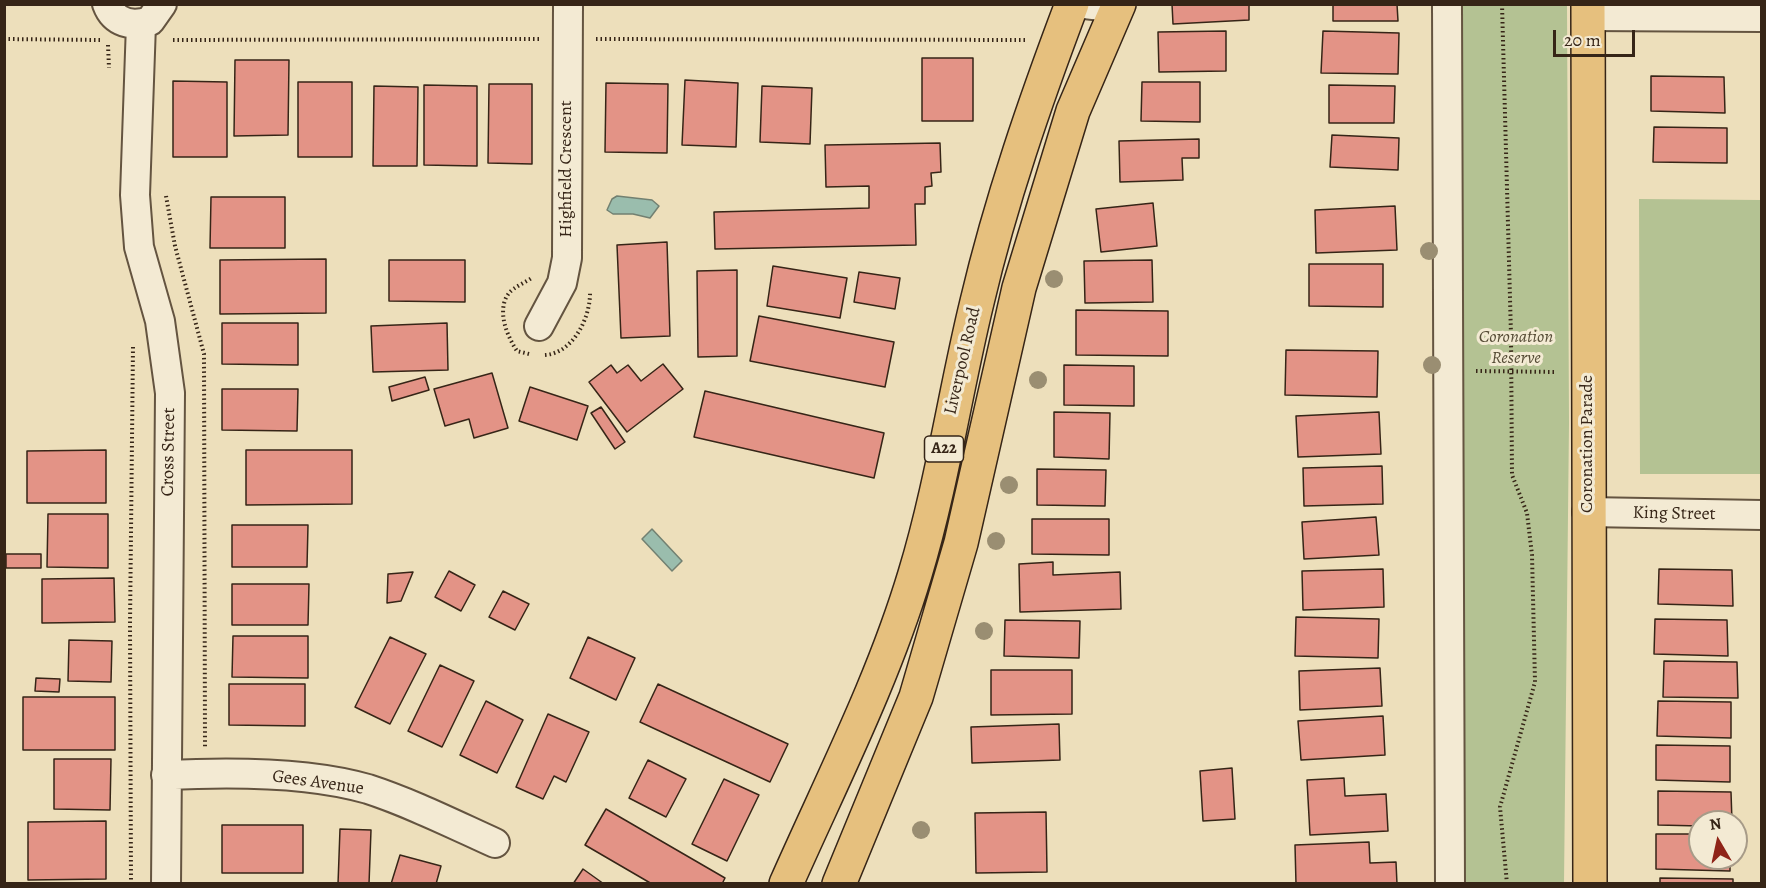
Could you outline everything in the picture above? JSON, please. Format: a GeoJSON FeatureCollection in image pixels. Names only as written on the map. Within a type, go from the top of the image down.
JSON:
{"type":"FeatureCollection","features":[{"type":"Feature","properties":{"kind":"main road","name":"Liverpool Road"},"geometry":{"type":"LineString","coordinates":[[786,884],[874,685],[916,573],[977,301],[997,225],[1021,142],[1072,4]]}},
{"type":"Feature","properties":{"kind":"main road","name":"A22"},"geometry":{"type":"LineString","coordinates":[[840,884],[916,697],[962,543],[1019,288],[1073,111],[1119,6]]}},
{"type":"Feature","properties":{"kind":"main road","name":"Coronation Parade"},"geometry":{"type":"LineString","coordinates":[[1588,10],[1587,512],[1590,884]]}},
{"type":"Feature","properties":{"kind":"street"},"geometry":{"type":"LineString","coordinates":[[107,4],[113,16],[121,21],[141,24],[157,14],[162,4]]}},
{"type":"Feature","properties":{"kind":"street","name":"Highfield Crescent"},"geometry":{"type":"LineString","coordinates":[[539,326],[562,283],[567,258],[568,4]]}},
{"type":"Feature","properties":{"kind":"street"},"geometry":{"type":"LineString","coordinates":[[1085,4],[1119,6]]}},
{"type":"Feature","properties":{"kind":"street"},"geometry":{"type":"LineString","coordinates":[[1447,4],[1449,884]]}},
{"type":"Feature","properties":{"kind":"street"},"geometry":{"type":"LineString","coordinates":[[1588,10],[1761,17]]}},
{"type":"Feature","properties":{"kind":"street","name":"Cross Street"},"geometry":{"type":"LineString","coordinates":[[141,24],[135,195],[139,247],[160,321],[170,393],[166,884]]}},
{"type":"Feature","properties":{"kind":"street","name":"King Street"},"geometry":{"type":"LineString","coordinates":[[1587,512],[1761,515]]}},
{"type":"Feature","properties":{"kind":"street","name":"Gees Avenue"},"geometry":{"type":"LineString","coordinates":[[166,775],[206,773],[262,776],[314,780],[367,789],[495,843]]}},
{"type":"Feature","properties":{"kind":"path"},"geometry":{"type":"LineString","coordinates":[[1502,4],[1512,475],[1527,513],[1532,555],[1535,682],[1500,807],[1507,884]]}},
{"type":"Feature","properties":{"kind":"path"},"geometry":{"type":"LineString","coordinates":[[165,44],[176,38],[551,39]]}},
{"type":"Feature","properties":{"kind":"path"},"geometry":{"type":"LineString","coordinates":[[4,39],[108,40],[109,73]]}},
{"type":"Feature","properties":{"kind":"path"},"geometry":{"type":"LineString","coordinates":[[592,39],[1029,40]]}},
{"type":"Feature","properties":{"kind":"path"},"geometry":{"type":"LineString","coordinates":[[165,189],[175,246],[204,354],[205,754]]}},
{"type":"Feature","properties":{"kind":"path"},"geometry":{"type":"LineString","coordinates":[[538,274],[509,293],[504,306],[508,338],[517,351],[535,356],[552,355],[570,344],[586,316],[590,288]]}},
{"type":"Feature","properties":{"kind":"path"},"geometry":{"type":"LineString","coordinates":[[131,884],[130,624],[133,343]]}},
{"type":"Feature","properties":{"kind":"path"},"geometry":{"type":"LineString","coordinates":[[1469,371],[1557,372]]}},
{"type":"Feature","properties":{"kind":"green space","name":"Coronation Reserve"},"geometry":{"type":"Polygon","coordinates":[[[1461,5],[1567,5],[1569,423],[1564,883],[1464,883],[1461,5]]]}},
{"type":"Feature","properties":{"kind":"green space"},"geometry":{"type":"Polygon","coordinates":[[[1639,199],[1761,200],[1761,474],[1640,474],[1639,199]]]}},
{"type":"Feature","properties":{"kind":"shaded area"},"geometry":{"type":"Polygon","coordinates":[[[617,196],[652,200],[659,206],[650,218],[633,214],[613,214],[607,210],[612,199],[617,196]]]}},
{"type":"Feature","properties":{"kind":"shaded area"},"geometry":{"type":"Polygon","coordinates":[[[652,529],[682,561],[672,571],[642,539],[652,529]]]}},
{"type":"Feature","properties":{"kind":"building"},"geometry":{"type":"Polygon","coordinates":[[[1172,4],[1249,4],[1249,20],[1173,24],[1172,4]]]}},
{"type":"Feature","properties":{"kind":"building"},"geometry":{"type":"Polygon","coordinates":[[[1333,4],[1397,4],[1398,21],[1333,21],[1333,4]]]}},
{"type":"Feature","properties":{"kind":"building"},"geometry":{"type":"Polygon","coordinates":[[[1226,31],[1226,71],[1159,72],[1158,32],[1226,31]]]}},
{"type":"Feature","properties":{"kind":"building"},"geometry":{"type":"Polygon","coordinates":[[[1323,31],[1399,33],[1398,74],[1321,73],[1323,31]]]}},
{"type":"Feature","properties":{"kind":"building"},"geometry":{"type":"Polygon","coordinates":[[[922,58],[973,58],[973,121],[922,121],[922,58]]]}},
{"type":"Feature","properties":{"kind":"building"},"geometry":{"type":"Polygon","coordinates":[[[235,60],[289,60],[288,135],[234,136],[235,60]]]}},
{"type":"Feature","properties":{"kind":"building"},"geometry":{"type":"Polygon","coordinates":[[[1651,76],[1724,77],[1725,113],[1651,111],[1651,76]]]}},
{"type":"Feature","properties":{"kind":"building"},"geometry":{"type":"Polygon","coordinates":[[[685,80],[738,83],[736,147],[682,145],[685,80]]]}},
{"type":"Feature","properties":{"kind":"building"},"geometry":{"type":"Polygon","coordinates":[[[173,81],[227,82],[227,157],[173,157],[173,81]]]}},
{"type":"Feature","properties":{"kind":"building"},"geometry":{"type":"Polygon","coordinates":[[[298,82],[352,82],[352,157],[298,157],[298,82]]]}},
{"type":"Feature","properties":{"kind":"building"},"geometry":{"type":"Polygon","coordinates":[[[1142,82],[1200,82],[1200,122],[1141,121],[1142,82]]]}},
{"type":"Feature","properties":{"kind":"building"},"geometry":{"type":"Polygon","coordinates":[[[606,83],[668,84],[667,153],[605,152],[606,83]]]}},
{"type":"Feature","properties":{"kind":"building"},"geometry":{"type":"Polygon","coordinates":[[[489,84],[532,84],[532,164],[488,163],[489,84]]]}},
{"type":"Feature","properties":{"kind":"building"},"geometry":{"type":"Polygon","coordinates":[[[424,85],[477,86],[477,166],[424,165],[424,85]]]}},
{"type":"Feature","properties":{"kind":"building"},"geometry":{"type":"Polygon","coordinates":[[[1329,85],[1395,86],[1394,123],[1329,123],[1329,85]]]}},
{"type":"Feature","properties":{"kind":"building"},"geometry":{"type":"Polygon","coordinates":[[[374,86],[418,87],[417,166],[373,166],[374,86]]]}},
{"type":"Feature","properties":{"kind":"building"},"geometry":{"type":"Polygon","coordinates":[[[762,86],[812,88],[810,144],[760,142],[762,86]]]}},
{"type":"Feature","properties":{"kind":"building"},"geometry":{"type":"Polygon","coordinates":[[[1654,127],[1727,128],[1727,163],[1653,162],[1654,127]]]}},
{"type":"Feature","properties":{"kind":"building"},"geometry":{"type":"Polygon","coordinates":[[[1332,135],[1399,138],[1398,170],[1330,167],[1332,135]]]}},
{"type":"Feature","properties":{"kind":"building"},"geometry":{"type":"Polygon","coordinates":[[[1199,139],[1199,158],[1182,158],[1183,180],[1120,182],[1119,141],[1199,139]]]}},
{"type":"Feature","properties":{"kind":"building"},"geometry":{"type":"Polygon","coordinates":[[[940,143],[941,172],[931,173],[932,186],[925,187],[925,204],[915,204],[916,245],[715,249],[714,212],[869,208],[869,186],[826,187],[825,145],[940,143]]]}},
{"type":"Feature","properties":{"kind":"building"},"geometry":{"type":"Polygon","coordinates":[[[211,197],[285,197],[285,248],[210,248],[211,197]]]}},
{"type":"Feature","properties":{"kind":"building"},"geometry":{"type":"Polygon","coordinates":[[[1153,203],[1157,246],[1101,252],[1096,209],[1153,203]]]}},
{"type":"Feature","properties":{"kind":"building"},"geometry":{"type":"Polygon","coordinates":[[[1395,206],[1397,250],[1316,253],[1315,210],[1395,206]]]}},
{"type":"Feature","properties":{"kind":"building"},"geometry":{"type":"Polygon","coordinates":[[[667,242],[670,336],[621,338],[617,245],[667,242]]]}},
{"type":"Feature","properties":{"kind":"building"},"geometry":{"type":"Polygon","coordinates":[[[326,259],[326,313],[220,314],[220,260],[326,259]]]}},
{"type":"Feature","properties":{"kind":"building"},"geometry":{"type":"Polygon","coordinates":[[[389,260],[465,260],[465,302],[389,301],[389,260]]]}},
{"type":"Feature","properties":{"kind":"building"},"geometry":{"type":"Polygon","coordinates":[[[1152,260],[1153,302],[1085,303],[1084,261],[1152,260]]]}},
{"type":"Feature","properties":{"kind":"building"},"geometry":{"type":"Polygon","coordinates":[[[1309,264],[1383,264],[1383,307],[1309,306],[1309,264]]]}},
{"type":"Feature","properties":{"kind":"building"},"geometry":{"type":"Polygon","coordinates":[[[773,266],[847,278],[840,318],[767,306],[773,266]]]}},
{"type":"Feature","properties":{"kind":"building"},"geometry":{"type":"Polygon","coordinates":[[[737,270],[737,356],[698,357],[697,271],[737,270]]]}},
{"type":"Feature","properties":{"kind":"building"},"geometry":{"type":"Polygon","coordinates":[[[859,272],[900,278],[895,309],[854,302],[859,272]]]}},
{"type":"Feature","properties":{"kind":"building"},"geometry":{"type":"Polygon","coordinates":[[[1076,310],[1168,311],[1168,356],[1076,355],[1076,310]]]}},
{"type":"Feature","properties":{"kind":"building"},"geometry":{"type":"Polygon","coordinates":[[[759,316],[894,342],[885,387],[750,361],[759,316]]]}},
{"type":"Feature","properties":{"kind":"building"},"geometry":{"type":"Polygon","coordinates":[[[222,323],[298,323],[298,365],[222,364],[222,323]]]}},
{"type":"Feature","properties":{"kind":"building"},"geometry":{"type":"Polygon","coordinates":[[[447,323],[448,370],[373,372],[371,326],[447,323]]]}},
{"type":"Feature","properties":{"kind":"building"},"geometry":{"type":"Polygon","coordinates":[[[1286,350],[1378,351],[1377,397],[1285,395],[1286,350]]]}},
{"type":"Feature","properties":{"kind":"building"},"geometry":{"type":"Polygon","coordinates":[[[663,364],[683,389],[627,432],[589,382],[611,365],[617,373],[628,365],[641,381],[663,364]]]}},
{"type":"Feature","properties":{"kind":"building"},"geometry":{"type":"Polygon","coordinates":[[[1064,365],[1134,366],[1134,406],[1064,405],[1064,365]]]}},
{"type":"Feature","properties":{"kind":"building"},"geometry":{"type":"Polygon","coordinates":[[[492,373],[508,428],[474,438],[469,419],[445,426],[434,389],[492,373]]]}},
{"type":"Feature","properties":{"kind":"building"},"geometry":{"type":"Polygon","coordinates":[[[425,377],[429,390],[392,401],[389,387],[425,377]]]}},
{"type":"Feature","properties":{"kind":"building"},"geometry":{"type":"Polygon","coordinates":[[[530,387],[588,406],[577,440],[519,421],[530,387]]]}},
{"type":"Feature","properties":{"kind":"building"},"geometry":{"type":"Polygon","coordinates":[[[222,389],[298,389],[297,431],[222,430],[222,389]]]}},
{"type":"Feature","properties":{"kind":"building"},"geometry":{"type":"Polygon","coordinates":[[[705,391],[884,433],[874,478],[694,437],[705,391]]]}},
{"type":"Feature","properties":{"kind":"building"},"geometry":{"type":"Polygon","coordinates":[[[601,407],[625,442],[615,449],[591,413],[601,407]]]}},
{"type":"Feature","properties":{"kind":"building"},"geometry":{"type":"Polygon","coordinates":[[[1054,412],[1110,413],[1109,459],[1054,457],[1054,412]]]}},
{"type":"Feature","properties":{"kind":"building"},"geometry":{"type":"Polygon","coordinates":[[[1379,412],[1381,454],[1298,457],[1296,416],[1379,412]]]}},
{"type":"Feature","properties":{"kind":"building"},"geometry":{"type":"Polygon","coordinates":[[[106,450],[106,503],[27,503],[27,451],[106,450]]]}},
{"type":"Feature","properties":{"kind":"building"},"geometry":{"type":"Polygon","coordinates":[[[246,450],[352,450],[352,504],[246,505],[246,450]]]}},
{"type":"Feature","properties":{"kind":"building"},"geometry":{"type":"Polygon","coordinates":[[[1382,466],[1383,504],[1304,506],[1303,468],[1382,466]]]}},
{"type":"Feature","properties":{"kind":"building"},"geometry":{"type":"Polygon","coordinates":[[[1037,469],[1106,470],[1105,506],[1037,505],[1037,469]]]}},
{"type":"Feature","properties":{"kind":"building"},"geometry":{"type":"Polygon","coordinates":[[[48,514],[108,514],[108,568],[47,567],[48,514]]]}},
{"type":"Feature","properties":{"kind":"building"},"geometry":{"type":"Polygon","coordinates":[[[1376,517],[1379,555],[1304,559],[1302,522],[1376,517]]]}},
{"type":"Feature","properties":{"kind":"building"},"geometry":{"type":"Polygon","coordinates":[[[1032,519],[1109,519],[1109,555],[1032,554],[1032,519]]]}},
{"type":"Feature","properties":{"kind":"building"},"geometry":{"type":"Polygon","coordinates":[[[232,525],[308,525],[307,567],[232,567],[232,525]]]}},
{"type":"Feature","properties":{"kind":"building"},"geometry":{"type":"Polygon","coordinates":[[[6,554],[41,554],[41,568],[6,568],[6,554]]]}},
{"type":"Feature","properties":{"kind":"building"},"geometry":{"type":"Polygon","coordinates":[[[1053,562],[1053,575],[1120,572],[1121,609],[1020,612],[1019,564],[1053,562]]]}},
{"type":"Feature","properties":{"kind":"building"},"geometry":{"type":"Polygon","coordinates":[[[1383,569],[1384,607],[1303,610],[1302,571],[1383,569]]]}},
{"type":"Feature","properties":{"kind":"building"},"geometry":{"type":"Polygon","coordinates":[[[1659,569],[1732,570],[1733,606],[1658,604],[1659,569]]]}},
{"type":"Feature","properties":{"kind":"building"},"geometry":{"type":"Polygon","coordinates":[[[449,571],[475,585],[461,611],[435,597],[449,571]]]}},
{"type":"Feature","properties":{"kind":"building"},"geometry":{"type":"Polygon","coordinates":[[[413,572],[401,601],[387,603],[388,574],[413,572]]]}},
{"type":"Feature","properties":{"kind":"building"},"geometry":{"type":"Polygon","coordinates":[[[114,578],[115,622],[42,623],[42,579],[114,578]]]}},
{"type":"Feature","properties":{"kind":"building"},"geometry":{"type":"Polygon","coordinates":[[[232,584],[309,584],[308,625],[232,625],[232,584]]]}},
{"type":"Feature","properties":{"kind":"building"},"geometry":{"type":"Polygon","coordinates":[[[503,591],[529,604],[515,630],[489,617],[503,591]]]}},
{"type":"Feature","properties":{"kind":"building"},"geometry":{"type":"Polygon","coordinates":[[[1296,617],[1379,619],[1378,658],[1295,656],[1296,617]]]}},
{"type":"Feature","properties":{"kind":"building"},"geometry":{"type":"Polygon","coordinates":[[[1655,619],[1727,620],[1728,656],[1654,654],[1655,619]]]}},
{"type":"Feature","properties":{"kind":"building"},"geometry":{"type":"Polygon","coordinates":[[[1005,620],[1080,621],[1079,658],[1004,656],[1005,620]]]}},
{"type":"Feature","properties":{"kind":"building"},"geometry":{"type":"Polygon","coordinates":[[[233,636],[308,636],[308,678],[232,677],[233,636]]]}},
{"type":"Feature","properties":{"kind":"building"},"geometry":{"type":"Polygon","coordinates":[[[390,637],[426,654],[390,724],[355,707],[390,637]]]}},
{"type":"Feature","properties":{"kind":"building"},"geometry":{"type":"Polygon","coordinates":[[[588,637],[635,658],[616,700],[570,678],[588,637]]]}},
{"type":"Feature","properties":{"kind":"building"},"geometry":{"type":"Polygon","coordinates":[[[69,640],[112,641],[111,682],[68,681],[69,640]]]}},
{"type":"Feature","properties":{"kind":"building"},"geometry":{"type":"Polygon","coordinates":[[[1664,661],[1737,662],[1738,698],[1663,697],[1664,661]]]}},
{"type":"Feature","properties":{"kind":"building"},"geometry":{"type":"Polygon","coordinates":[[[440,665],[474,681],[442,747],[408,731],[440,665]]]}},
{"type":"Feature","properties":{"kind":"building"},"geometry":{"type":"Polygon","coordinates":[[[1380,668],[1382,706],[1300,710],[1299,671],[1380,668]]]}},
{"type":"Feature","properties":{"kind":"building"},"geometry":{"type":"Polygon","coordinates":[[[991,670],[1072,670],[1072,714],[991,715],[991,670]]]}},
{"type":"Feature","properties":{"kind":"building"},"geometry":{"type":"Polygon","coordinates":[[[36,678],[60,679],[59,692],[35,691],[36,678]]]}},
{"type":"Feature","properties":{"kind":"building"},"geometry":{"type":"Polygon","coordinates":[[[229,684],[305,684],[305,726],[229,725],[229,684]]]}},
{"type":"Feature","properties":{"kind":"building"},"geometry":{"type":"Polygon","coordinates":[[[658,684],[788,744],[770,782],[640,722],[658,684]]]}},
{"type":"Feature","properties":{"kind":"building"},"geometry":{"type":"Polygon","coordinates":[[[23,697],[115,697],[115,750],[23,750],[23,697]]]}},
{"type":"Feature","properties":{"kind":"building"},"geometry":{"type":"Polygon","coordinates":[[[486,701],[523,720],[497,773],[460,755],[486,701]]]}},
{"type":"Feature","properties":{"kind":"building"},"geometry":{"type":"Polygon","coordinates":[[[1658,701],[1731,702],[1731,738],[1657,736],[1658,701]]]}},
{"type":"Feature","properties":{"kind":"building"},"geometry":{"type":"Polygon","coordinates":[[[548,714],[589,732],[566,782],[554,776],[543,799],[516,787],[548,714]]]}},
{"type":"Feature","properties":{"kind":"building"},"geometry":{"type":"Polygon","coordinates":[[[1383,716],[1385,755],[1301,760],[1298,721],[1383,716]]]}},
{"type":"Feature","properties":{"kind":"building"},"geometry":{"type":"Polygon","coordinates":[[[1059,724],[1060,760],[972,763],[971,727],[1059,724]]]}},
{"type":"Feature","properties":{"kind":"building"},"geometry":{"type":"Polygon","coordinates":[[[1656,745],[1730,746],[1730,782],[1656,780],[1656,745]]]}},
{"type":"Feature","properties":{"kind":"building"},"geometry":{"type":"Polygon","coordinates":[[[54,759],[111,759],[110,810],[54,809],[54,759]]]}},
{"type":"Feature","properties":{"kind":"building"},"geometry":{"type":"Polygon","coordinates":[[[648,760],[686,779],[666,817],[629,798],[648,760]]]}},
{"type":"Feature","properties":{"kind":"building"},"geometry":{"type":"Polygon","coordinates":[[[1232,768],[1235,819],[1203,821],[1200,771],[1232,768]]]}},
{"type":"Feature","properties":{"kind":"building"},"geometry":{"type":"Polygon","coordinates":[[[1344,778],[1345,796],[1386,794],[1388,831],[1310,835],[1307,780],[1344,778]]]}},
{"type":"Feature","properties":{"kind":"building"},"geometry":{"type":"Polygon","coordinates":[[[724,779],[759,795],[727,861],[692,844],[724,779]]]}},
{"type":"Feature","properties":{"kind":"building"},"geometry":{"type":"Polygon","coordinates":[[[1658,791],[1731,792],[1732,810],[1688,810],[1688,826],[1658,825],[1658,791]]]}},
{"type":"Feature","properties":{"kind":"building"},"geometry":{"type":"Polygon","coordinates":[[[606,809],[725,878],[722,884],[652,884],[585,845],[606,809]]]}},
{"type":"Feature","properties":{"kind":"building"},"geometry":{"type":"Polygon","coordinates":[[[1046,812],[1047,872],[976,873],[975,813],[1046,812]]]}},
{"type":"Feature","properties":{"kind":"building"},"geometry":{"type":"Polygon","coordinates":[[[106,821],[106,879],[28,880],[28,822],[106,821]]]}},
{"type":"Feature","properties":{"kind":"building"},"geometry":{"type":"Polygon","coordinates":[[[222,825],[303,825],[303,873],[222,873],[222,825]]]}},
{"type":"Feature","properties":{"kind":"building"},"geometry":{"type":"Polygon","coordinates":[[[340,829],[371,830],[369,884],[338,884],[340,829]]]}},
{"type":"Feature","properties":{"kind":"building"},"geometry":{"type":"Polygon","coordinates":[[[1656,834],[1688,834],[1688,870],[1656,869],[1656,834]]]}},
{"type":"Feature","properties":{"kind":"building"},"geometry":{"type":"Polygon","coordinates":[[[1369,842],[1370,863],[1396,862],[1397,884],[1296,884],[1295,845],[1369,842]]]}},
{"type":"Feature","properties":{"kind":"building"},"geometry":{"type":"Polygon","coordinates":[[[400,855],[441,866],[436,884],[391,884],[400,855]]]}},
{"type":"Feature","properties":{"kind":"building"},"geometry":{"type":"Polygon","coordinates":[[[583,869],[604,884],[573,884],[583,869]]]}},
{"type":"Feature","properties":{"kind":"building"},"geometry":{"type":"Polygon","coordinates":[[[1660,878],[1733,879],[1733,884],[1660,884],[1660,878]]]}}]}
